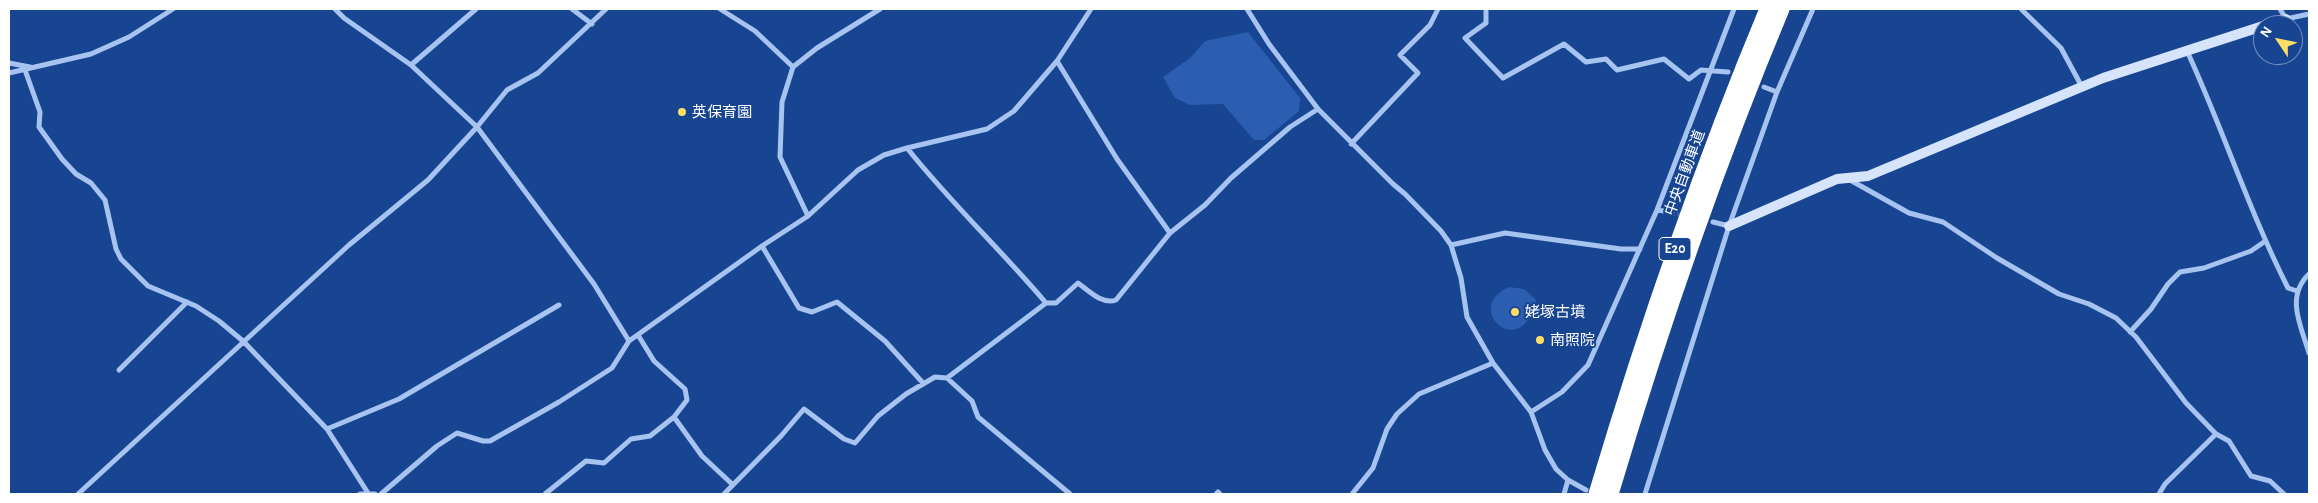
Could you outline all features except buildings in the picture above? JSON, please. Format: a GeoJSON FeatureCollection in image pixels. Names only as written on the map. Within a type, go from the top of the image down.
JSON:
{"type":"FeatureCollection","features":[{"type":"Feature","properties":{"kind":"highway","name":"中央自動車道"},"geometry":{"type":"LineString","coordinates":[[1591,492],[1700,180],[1767,9]]}},
{"type":"Feature","properties":{"kind":"highway","name":"中央自動車道"},"geometry":{"type":"LineString","coordinates":[[1611,494],[1668,311],[1755,73],[1782,9]]}},
{"type":"Feature","properties":{"kind":"street"},"geometry":{"type":"LineString","coordinates":[[9,73],[92,54],[130,37],[173,9]]}},
{"type":"Feature","properties":{"kind":"street"},"geometry":{"type":"LineString","coordinates":[[335,9],[344,18],[411,65],[477,127],[594,284],[629,341]]}},
{"type":"Feature","properties":{"kind":"street"},"geometry":{"type":"LineString","coordinates":[[411,65],[476,9]]}},
{"type":"Feature","properties":{"kind":"street"},"geometry":{"type":"LineString","coordinates":[[572,9],[592,24]]}},
{"type":"Feature","properties":{"kind":"street"},"geometry":{"type":"LineString","coordinates":[[78,494],[349,245],[428,180],[477,127],[507,90],[538,73],[606,9]]}},
{"type":"Feature","properties":{"kind":"street"},"geometry":{"type":"LineString","coordinates":[[720,9],[755,31],[794,67]]}},
{"type":"Feature","properties":{"kind":"street"},"geometry":{"type":"LineString","coordinates":[[808,216],[780,157],[782,102],[794,67],[817,48],[880,9]]}},
{"type":"Feature","properties":{"kind":"street"},"geometry":{"type":"LineString","coordinates":[[381,494],[437,446],[458,433],[483,441],[490,441],[559,402],[612,368],[629,341],[762,246],[808,216],[858,170],[884,155],[987,129],[1014,111],[1057,61],[1091,9]]}},
{"type":"Feature","properties":{"kind":"street"},"geometry":{"type":"LineString","coordinates":[[1247,9],[1269,44],[1318,109],[1351,144],[1405,194],[1441,231],[1451,245],[1460,278],[1467,317],[1493,363],[1531,412],[1545,450],[1556,469],[1568,480],[1591,492]]}},
{"type":"Feature","properties":{"kind":"street"},"geometry":{"type":"LineString","coordinates":[[1351,144],[1418,73],[1400,55],[1430,25],[1438,9]]}},
{"type":"Feature","properties":{"kind":"street"},"geometry":{"type":"LineString","coordinates":[[1486,9],[1486,24],[1465,38],[1503,78],[1564,44],[1586,62],[1606,59],[1617,70],[1664,59],[1689,79],[1701,70],[1710,69],[1728,72]]}},
{"type":"Feature","properties":{"kind":"street"},"geometry":{"type":"LineString","coordinates":[[1531,412],[1562,392],[1588,365],[1656,210],[1734,9]]}},
{"type":"Feature","properties":{"kind":"street"},"geometry":{"type":"LineString","coordinates":[[1645,494],[1729,226],[1777,92],[1813,9]]}},
{"type":"Feature","properties":{"kind":"street"},"geometry":{"type":"LineString","coordinates":[[2021,9],[2060,48],[2082,88]]}},
{"type":"Feature","properties":{"kind":"street"},"geometry":{"type":"LineString","coordinates":[[1713,222],[1729,226],[1837,179],[1850,179],[1877,173],[2103,78],[2253,28]]}},
{"type":"Feature","properties":{"kind":"street"},"geometry":{"type":"LineString","coordinates":[[2187,51],[2205,90],[2264,242],[2288,288],[2296,291]]}},
{"type":"Feature","properties":{"kind":"street"},"geometry":{"type":"LineString","coordinates":[[1057,61],[1121,165],[1170,233]]}},
{"type":"Feature","properties":{"kind":"street"},"geometry":{"type":"LineString","coordinates":[[9,63],[32,68]]}},
{"type":"Feature","properties":{"kind":"street"},"geometry":{"type":"LineString","coordinates":[[25,70],[40,112],[39,127],[62,159],[76,174],[91,184],[105,200],[116,249],[121,259],[148,286],[187,302],[220,321],[243,341],[327,429],[368,493]]}},
{"type":"Feature","properties":{"kind":"street"},"geometry":{"type":"LineString","coordinates":[[1764,87],[1777,92]]}},
{"type":"Feature","properties":{"kind":"street"},"geometry":{"type":"LineString","coordinates":[[947,378],[1046,303],[1056,303],[1078,283],[1104,301],[1116,300],[1170,233],[1205,205],[1231,178],[1284,133],[1318,109]]}},
{"type":"Feature","properties":{"kind":"street"},"geometry":{"type":"LineString","coordinates":[[907,148],[929,175],[1006,257],[1046,303]]}},
{"type":"Feature","properties":{"kind":"street"},"geometry":{"type":"LineString","coordinates":[[1850,179],[1909,213],[1943,222],[1997,258],[2059,294],[2089,304],[2116,318],[2130,332],[2186,403],[2216,434],[2229,441],[2251,476],[2270,481],[2284,494]]}},
{"type":"Feature","properties":{"kind":"street"},"geometry":{"type":"LineString","coordinates":[[1656,210],[1670,212]]}},
{"type":"Feature","properties":{"kind":"street"},"geometry":{"type":"LineString","coordinates":[[1451,245],[1505,233],[1621,249],[1640,249]]}},
{"type":"Feature","properties":{"kind":"street"},"geometry":{"type":"LineString","coordinates":[[2130,332],[2151,309],[2168,284],[2180,272],[2204,268],[2251,251],[2264,242]]}},
{"type":"Feature","properties":{"kind":"street"},"geometry":{"type":"LineString","coordinates":[[762,246],[799,308],[812,312],[837,302],[885,341],[923,383]]}},
{"type":"Feature","properties":{"kind":"street"},"geometry":{"type":"LineString","coordinates":[[2309,274],[2296,291],[2296,306],[2309,353]]}},
{"type":"Feature","properties":{"kind":"street"},"geometry":{"type":"LineString","coordinates":[[119,370],[187,302]]}},
{"type":"Feature","properties":{"kind":"street"},"geometry":{"type":"LineString","coordinates":[[327,429],[399,400],[559,305]]}},
{"type":"Feature","properties":{"kind":"street"},"geometry":{"type":"LineString","coordinates":[[545,494],[586,460],[604,464],[631,439],[650,436],[674,417],[687,400],[685,389],[654,361],[638,335]]}},
{"type":"Feature","properties":{"kind":"street"},"geometry":{"type":"LineString","coordinates":[[1352,494],[1373,468],[1387,429],[1397,414],[1419,394],[1493,363]]}},
{"type":"Feature","properties":{"kind":"street"},"geometry":{"type":"LineString","coordinates":[[724,494],[781,436],[804,409],[844,439],[855,443],[878,416],[923,383],[935,377],[947,378],[972,401],[978,417],[1070,494]]}},
{"type":"Feature","properties":{"kind":"street"},"geometry":{"type":"LineString","coordinates":[[674,417],[702,456],[732,484]]}},
{"type":"Feature","properties":{"kind":"street"},"geometry":{"type":"LineString","coordinates":[[2159,494],[2165,484],[2216,434]]}},
{"type":"Feature","properties":{"kind":"street"},"geometry":{"type":"LineString","coordinates":[[1564,494],[1568,480]]}},
{"type":"Feature","properties":{"kind":"street"},"geometry":{"type":"LineString","coordinates":[[1216,494],[1218,492],[1220,494]]}},
{"type":"Feature","properties":{"kind":"street"},"geometry":{"type":"LineString","coordinates":[[360,494],[375,494]]}},
{"type":"Feature","properties":{"kind":"shaded area"},"geometry":{"type":"Polygon","coordinates":[[[1248,32],[1300,98],[1299,111],[1264,140],[1254,140],[1223,104],[1190,105],[1175,98],[1163,77],[1190,58],[1205,41],[1248,32]]]}},
{"type":"Feature","properties":{"kind":"shaded area"},"geometry":{"type":"Polygon","coordinates":[[[1509,287],[1524,289],[1536,300],[1529,319],[1519,328],[1509,330],[1499,325],[1493,317],[1491,307],[1496,296],[1509,287]]]}},
{"type":"Feature","properties":{"kind":"tunnel"},"geometry":{"type":"LineString","coordinates":[[1670,212],[1686,216]]}},
{"type":"Feature","properties":{"kind":"place","name":"英保育園"},"geometry":{"type":"Point","coordinates":[682,112]}},
{"type":"Feature","properties":{"kind":"place","name":"姥塚古墳"},"geometry":{"type":"Point","coordinates":[1515,312]}},
{"type":"Feature","properties":{"kind":"place","name":"南照院"},"geometry":{"type":"Point","coordinates":[1540,340]}}]}
